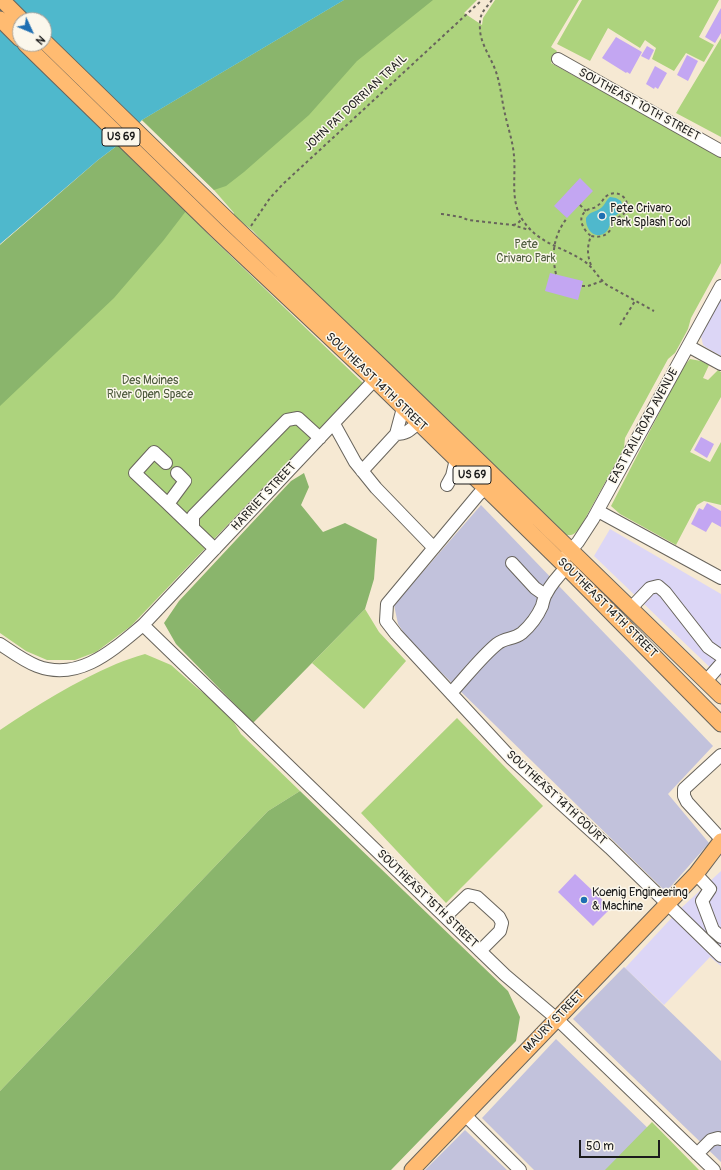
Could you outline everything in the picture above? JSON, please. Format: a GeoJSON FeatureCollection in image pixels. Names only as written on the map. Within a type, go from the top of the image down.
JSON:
{"type":"FeatureCollection","features":[{"type":"Feature","properties":{"kind":"main road"},"geometry":{"type":"LineString","coordinates":[[2,0],[14,12]]}},
{"type":"Feature","properties":{"kind":"main road"},"geometry":{"type":"LineString","coordinates":[[0,19],[12,31]]}},
{"type":"Feature","properties":{"kind":"main road","name":"SOUTHEAST 14TH STREET"},"geometry":{"type":"LineString","coordinates":[[52,49],[223,226]]}},
{"type":"Feature","properties":{"kind":"main road","name":"SOUTHEAST 14TH STREET"},"geometry":{"type":"LineString","coordinates":[[34,52],[223,226],[380,375],[496,477],[566,560],[721,724]]}},
{"type":"Feature","properties":{"kind":"main road","name":"SOUTHEAST 14TH STREET"},"geometry":{"type":"LineString","coordinates":[[380,375],[403,408],[485,488],[566,560],[631,608],[721,696]]}},
{"type":"Feature","properties":{"kind":"main road","name":"MAURY STREET"},"geometry":{"type":"LineString","coordinates":[[412,1170],[696,874],[721,840]]}},
{"type":"Feature","properties":{"kind":"main road","name":"MAURY STREET"},"geometry":{"type":"LineString","coordinates":[[696,874],[721,856]]}},
{"type":"Feature","properties":{"kind":"street","name":"SOUTHEAST 10TH STREET"},"geometry":{"type":"LineString","coordinates":[[558,59],[721,151]]}},
{"type":"Feature","properties":{"kind":"street","name":"EAST RAILROAD AVENUE"},"geometry":{"type":"LineString","coordinates":[[451,693],[498,643],[505,639],[512,639],[522,633],[538,614],[545,595],[598,511],[721,286]]}},
{"type":"Feature","properties":{"kind":"street"},"geometry":{"type":"LineString","coordinates":[[688,346],[721,364]]}},
{"type":"Feature","properties":{"kind":"street","name":"HARRIET STREET"},"geometry":{"type":"LineString","coordinates":[[0,644],[24,660],[51,670],[73,670],[93,662],[111,651],[143,625],[380,375]]}},
{"type":"Feature","properties":{"kind":"street"},"geometry":{"type":"LineString","coordinates":[[362,471],[396,434],[403,408]]}},
{"type":"Feature","properties":{"kind":"street"},"geometry":{"type":"LineString","coordinates":[[194,528],[193,516],[286,420],[298,418],[320,438]]}},
{"type":"Feature","properties":{"kind":"street"},"geometry":{"type":"LineString","coordinates":[[396,434],[403,434],[418,423]]}},
{"type":"Feature","properties":{"kind":"street"},"geometry":{"type":"LineString","coordinates":[[334,424],[355,462],[362,471],[376,488],[434,548],[496,477]]}},
{"type":"Feature","properties":{"kind":"street"},"geometry":{"type":"LineString","coordinates":[[166,463],[154,452],[135,473],[215,549]]}},
{"type":"Feature","properties":{"kind":"street"},"geometry":{"type":"LineString","coordinates":[[447,485],[452,476],[456,459]]}},
{"type":"Feature","properties":{"kind":"street"},"geometry":{"type":"LineString","coordinates":[[168,504],[185,481],[177,473]]}},
{"type":"Feature","properties":{"kind":"street"},"geometry":{"type":"LineString","coordinates":[[598,511],[721,578]]}},
{"type":"Feature","properties":{"kind":"street","name":"SOUTHEAST 14TH COURT"},"geometry":{"type":"LineString","coordinates":[[434,548],[387,604],[386,620],[396,634],[511,758],[610,848],[721,956]]}},
{"type":"Feature","properties":{"kind":"street"},"geometry":{"type":"LineString","coordinates":[[512,563],[534,588],[545,595]]}},
{"type":"Feature","properties":{"kind":"street"},"geometry":{"type":"LineString","coordinates":[[631,608],[650,588],[658,586],[665,592],[708,647],[721,656]]}},
{"type":"Feature","properties":{"kind":"street","name":"SOUTHEAST 15TH STREET"},"geometry":{"type":"LineString","coordinates":[[143,625],[505,975],[557,1019],[714,1170]]}},
{"type":"Feature","properties":{"kind":"street"},"geometry":{"type":"LineString","coordinates":[[706,681],[721,664]]}},
{"type":"Feature","properties":{"kind":"street"},"geometry":{"type":"LineString","coordinates":[[721,755],[684,789],[684,796],[687,802],[721,840]]}},
{"type":"Feature","properties":{"kind":"street"},"geometry":{"type":"LineString","coordinates":[[696,874],[710,889],[702,901],[713,930],[721,937]]}},
{"type":"Feature","properties":{"kind":"street"},"geometry":{"type":"LineString","coordinates":[[445,917],[468,895],[477,897],[499,917],[502,923],[500,931],[480,951]]}},
{"type":"Feature","properties":{"kind":"street"},"geometry":{"type":"LineString","coordinates":[[465,1115],[520,1170]]}},
{"type":"Feature","properties":{"kind":"street"},"geometry":{"type":"LineString","coordinates":[[697,1154],[711,1140],[718,1138],[721,1139]]}},
{"type":"Feature","properties":{"kind":"path","name":"JOHN PAT DORRIAN TRAIL"},"geometry":{"type":"LineString","coordinates":[[250,227],[270,198],[283,184],[482,0]]}},
{"type":"Feature","properties":{"kind":"path"},"geometry":{"type":"LineString","coordinates":[[492,0],[480,17],[480,32],[497,75],[514,156],[514,198],[522,220],[539,238],[575,256],[591,266],[602,281],[615,290],[654,311]]}},
{"type":"Feature","properties":{"kind":"path"},"geometry":{"type":"LineString","coordinates":[[614,193],[620,194],[626,200],[627,207],[623,215],[614,221],[611,230],[607,234],[601,236],[591,236],[586,232],[581,222],[582,215],[586,211],[597,207],[604,198],[614,193]]}},
{"type":"Feature","properties":{"kind":"path"},"geometry":{"type":"LineString","coordinates":[[580,204],[586,211]]}},
{"type":"Feature","properties":{"kind":"path"},"geometry":{"type":"LineString","coordinates":[[441,214],[460,216],[468,220],[513,225],[531,230]]}},
{"type":"Feature","properties":{"kind":"path"},"geometry":{"type":"LineString","coordinates":[[556,274],[554,246],[559,230],[567,218]]}},
{"type":"Feature","properties":{"kind":"path"},"geometry":{"type":"LineString","coordinates":[[513,225],[522,220]]}},
{"type":"Feature","properties":{"kind":"path"},"geometry":{"type":"LineString","coordinates":[[591,236],[588,245],[591,266]]}},
{"type":"Feature","properties":{"kind":"path"},"geometry":{"type":"LineString","coordinates":[[582,286],[588,286],[602,281]]}},
{"type":"Feature","properties":{"kind":"path"},"geometry":{"type":"LineString","coordinates":[[620,325],[635,301]]}},
{"type":"Feature","properties":{"kind":"shaded area"},"geometry":{"type":"Polygon","coordinates":[[[721,298],[721,356],[703,345],[701,336],[721,298]]]}},
{"type":"Feature","properties":{"kind":"shaded area"},"geometry":{"type":"Polygon","coordinates":[[[481,505],[713,746],[668,794],[709,843],[666,892],[410,642],[398,624],[394,605],[481,505]]]}},
{"type":"Feature","properties":{"kind":"shaded area"},"geometry":{"type":"Polygon","coordinates":[[[610,529],[721,594],[721,678],[594,556],[610,529]]]}},
{"type":"Feature","properties":{"kind":"shaded area"},"geometry":{"type":"Polygon","coordinates":[[[721,871],[721,966],[710,957],[664,1005],[625,968],[679,910],[721,871]]]}},
{"type":"Feature","properties":{"kind":"shaded area"},"geometry":{"type":"Polygon","coordinates":[[[624,967],[721,1061],[721,1162],[573,1019],[624,967]]]}},
{"type":"Feature","properties":{"kind":"shaded area"},"geometry":{"type":"Polygon","coordinates":[[[556,1039],[691,1170],[534,1170],[482,1118],[556,1039]]]}},
{"type":"Feature","properties":{"kind":"shaded area"},"geometry":{"type":"Polygon","coordinates":[[[465,1130],[507,1170],[425,1170],[465,1130]]]}},
{"type":"Feature","properties":{"kind":"green space","name":"Pete Crivaro Park"},"geometry":{"type":"Polygon","coordinates":[[[344,0],[477,0],[464,13],[482,25],[483,18],[495,0],[579,0],[551,47],[557,51],[551,63],[721,157],[721,263],[691,318],[688,329],[675,353],[668,359],[625,438],[624,448],[581,526],[571,535],[562,533],[253,231],[233,215],[234,213],[214,190],[142,120],[344,0]]]}},
{"type":"Feature","properties":{"kind":"green space"},"geometry":{"type":"Polygon","coordinates":[[[344,0],[433,0],[357,61],[309,115],[226,186],[214,190],[142,120],[344,0]]]}},
{"type":"Feature","properties":{"kind":"green space"},"geometry":{"type":"Polygon","coordinates":[[[582,0],[719,0],[699,37],[714,45],[704,62],[686,53],[674,71],[652,59],[656,48],[645,40],[640,48],[608,28],[590,61],[557,44],[582,0]]]}},
{"type":"Feature","properties":{"kind":"green space"},"geometry":{"type":"Polygon","coordinates":[[[721,38],[721,137],[676,113],[721,38]]]}},
{"type":"Feature","properties":{"kind":"green space","name":"Des Moines River Open Space"},"geometry":{"type":"Polygon","coordinates":[[[118,145],[363,383],[131,626],[96,652],[75,660],[47,660],[26,651],[0,633],[0,245],[118,145]]]}},
{"type":"Feature","properties":{"kind":"green space"},"geometry":{"type":"Polygon","coordinates":[[[118,145],[186,211],[163,241],[114,298],[0,406],[0,245],[98,160],[118,145]]]}},
{"type":"Feature","properties":{"kind":"green space"},"geometry":{"type":"Polygon","coordinates":[[[690,359],[701,361],[709,365],[703,378],[708,380],[718,370],[721,372],[721,397],[690,452],[710,462],[721,442],[721,505],[704,501],[697,505],[676,545],[620,514],[611,506],[683,367],[690,359]]]}},
{"type":"Feature","properties":{"kind":"green space"},"geometry":{"type":"Polygon","coordinates":[[[304,473],[309,487],[301,505],[323,532],[345,523],[377,539],[374,579],[365,609],[253,723],[176,644],[164,623],[179,601],[291,481],[304,473]]]}},
{"type":"Feature","properties":{"kind":"green space"},"geometry":{"type":"Polygon","coordinates":[[[365,609],[379,632],[406,661],[364,709],[312,663],[365,609]]]}},
{"type":"Feature","properties":{"kind":"green space"},"geometry":{"type":"Polygon","coordinates":[[[145,654],[171,665],[197,688],[227,711],[241,734],[300,791],[268,811],[0,1091],[0,730],[85,678],[119,663],[145,654]]]}},
{"type":"Feature","properties":{"kind":"green space"},"geometry":{"type":"Polygon","coordinates":[[[457,718],[543,806],[446,903],[361,813],[457,718]]]}},
{"type":"Feature","properties":{"kind":"green space"},"geometry":{"type":"Polygon","coordinates":[[[300,791],[508,991],[520,1017],[516,1041],[391,1170],[0,1170],[0,1091],[268,811],[300,791]]]}},
{"type":"Feature","properties":{"kind":"green space"},"geometry":{"type":"Polygon","coordinates":[[[652,1122],[699,1170],[605,1170],[652,1122]]]}},
{"type":"Feature","properties":{"kind":"water"},"geometry":{"type":"Polygon","coordinates":[[[0,0],[344,0],[142,120],[118,145],[98,160],[0,244],[0,0]]]}},
{"type":"Feature","properties":{"kind":"water","name":"Pete Crivaro Park Splash Pool"},"geometry":{"type":"Polygon","coordinates":[[[610,197],[621,201],[622,209],[620,213],[613,217],[606,232],[598,235],[595,234],[589,230],[586,218],[590,214],[599,210],[610,197]]]}},
{"type":"Feature","properties":{"kind":"building"},"geometry":{"type":"Polygon","coordinates":[[[721,8],[721,33],[715,43],[705,37],[721,8]]]}},
{"type":"Feature","properties":{"kind":"building"},"geometry":{"type":"Polygon","coordinates":[[[616,37],[642,52],[630,74],[602,58],[616,37]]]}},
{"type":"Feature","properties":{"kind":"building"},"geometry":{"type":"Polygon","coordinates":[[[647,46],[654,50],[649,60],[641,56],[647,46]]]}},
{"type":"Feature","properties":{"kind":"building"},"geometry":{"type":"Polygon","coordinates":[[[687,55],[698,61],[688,81],[677,75],[687,55]]]}},
{"type":"Feature","properties":{"kind":"building"},"geometry":{"type":"Polygon","coordinates":[[[655,66],[667,73],[658,89],[655,87],[654,89],[646,84],[655,66]]]}},
{"type":"Feature","properties":{"kind":"building"},"geometry":{"type":"Polygon","coordinates":[[[580,178],[593,191],[567,218],[554,206],[580,178]]]}},
{"type":"Feature","properties":{"kind":"building"},"geometry":{"type":"Polygon","coordinates":[[[550,273],[583,281],[578,300],[545,291],[550,273]]]}},
{"type":"Feature","properties":{"kind":"building"},"geometry":{"type":"Polygon","coordinates":[[[701,437],[714,444],[707,458],[694,450],[701,437]]]}},
{"type":"Feature","properties":{"kind":"building"},"geometry":{"type":"Polygon","coordinates":[[[707,503],[721,511],[721,527],[712,522],[706,532],[691,524],[699,508],[703,510],[707,503]]]}},
{"type":"Feature","properties":{"kind":"building","name":"Koenig Engineering & Machine"},"geometry":{"type":"Polygon","coordinates":[[[575,874],[611,908],[593,926],[558,892],[575,874]]]}},
{"type":"Feature","properties":{"kind":"place","name":"Pete Crivaro Park Splash Pool"},"geometry":{"type":"Point","coordinates":[602,216]}},
{"type":"Feature","properties":{"kind":"place","name":"Koenig Engineering & Machine"},"geometry":{"type":"Point","coordinates":[584,900]}}]}
